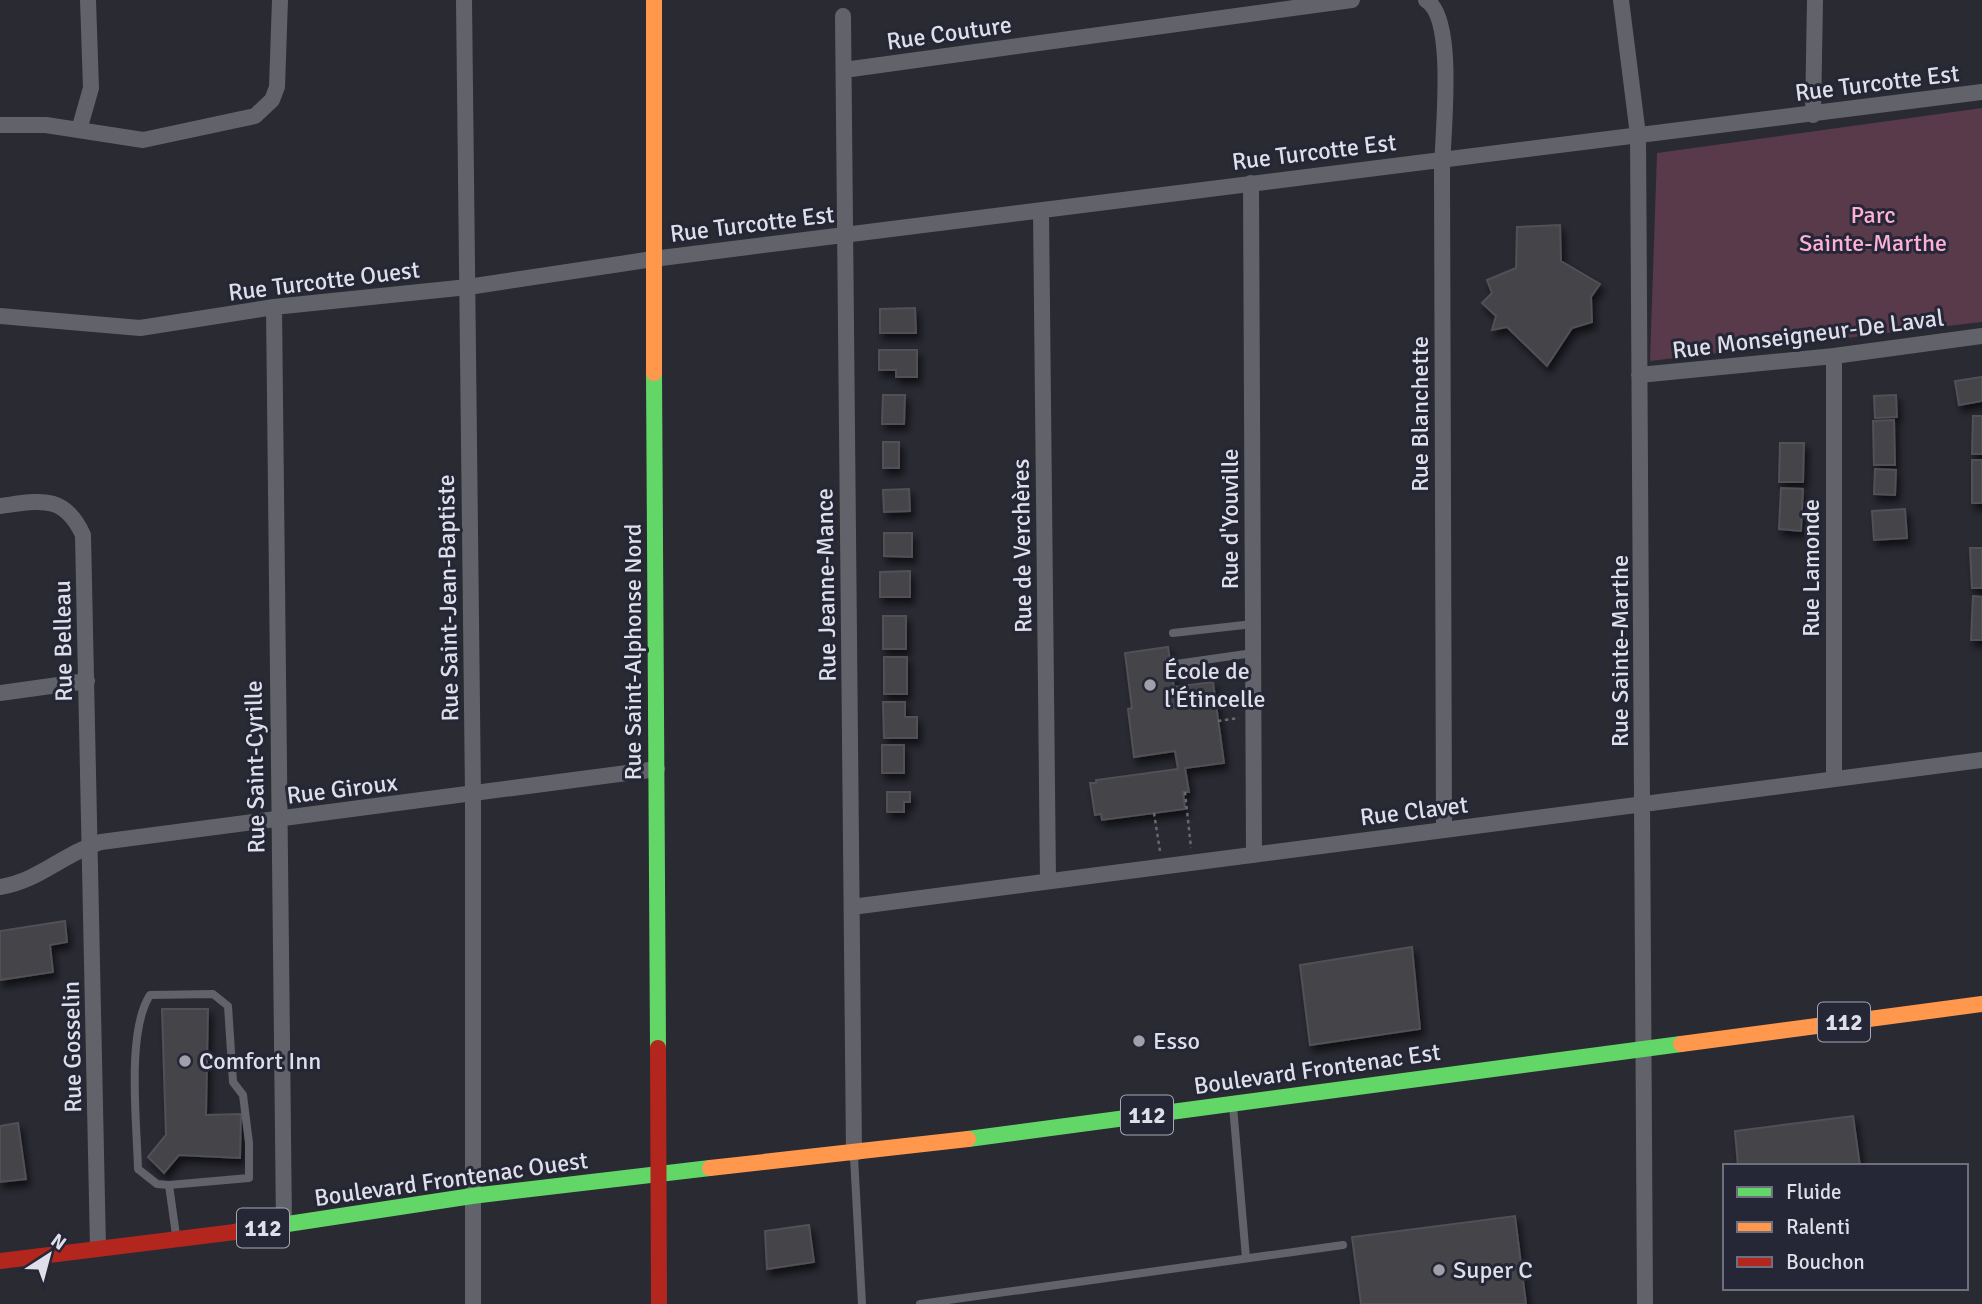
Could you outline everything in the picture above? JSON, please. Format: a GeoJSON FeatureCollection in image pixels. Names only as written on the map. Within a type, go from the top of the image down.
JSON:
{"type":"FeatureCollection","features":[{"type":"Feature","properties":{"kind":"main road","name":"Rue Saint-Alphonse Nord"},"geometry":{"type":"LineString","coordinates":[[654,0],[659,1304]]}},
{"type":"Feature","properties":{"kind":"main road","name":"Boulevard Frontenac Est"},"geometry":{"type":"LineString","coordinates":[[658,1173],[854,1154],[1982,1004]]}},
{"type":"Feature","properties":{"kind":"main road","name":"Boulevard Frontenac Ouest"},"geometry":{"type":"LineString","coordinates":[[0,1261],[284,1226],[472,1196],[658,1173]]}},
{"type":"Feature","properties":{"kind":"street"},"geometry":{"type":"LineString","coordinates":[[79,130],[91,88],[88,0]]}},
{"type":"Feature","properties":{"kind":"street"},"geometry":{"type":"LineString","coordinates":[[0,125],[46,125],[143,140],[234,122],[263,110],[272,100],[277,87],[280,0]]}},
{"type":"Feature","properties":{"kind":"street","name":"Rue Saint-Jean-Baptiste"},"geometry":{"type":"LineString","coordinates":[[464,0],[473,795],[473,1304]]}},
{"type":"Feature","properties":{"kind":"street","name":"Rue Couture"},"geometry":{"type":"LineString","coordinates":[[844,70],[1352,0]]}},
{"type":"Feature","properties":{"kind":"street","name":"Rue Sainte-Marthe"},"geometry":{"type":"LineString","coordinates":[[1621,0],[1638,135],[1643,545],[1646,1304]]}},
{"type":"Feature","properties":{"kind":"street"},"geometry":{"type":"LineString","coordinates":[[1813,115],[1815,0]]}},
{"type":"Feature","properties":{"kind":"street","name":"Rue Blanchette"},"geometry":{"type":"LineString","coordinates":[[1428,1],[1441,17],[1445,39],[1442,158],[1444,830]]}},
{"type":"Feature","properties":{"kind":"street","name":"Rue Jeanne-Mance"},"geometry":{"type":"LineString","coordinates":[[843,16],[854,1154]]}},
{"type":"Feature","properties":{"kind":"street","name":"Rue Turcotte Est"},"geometry":{"type":"LineString","coordinates":[[653,259],[1982,92]]}},
{"type":"Feature","properties":{"kind":"street","name":"Rue d'Youville"},"geometry":{"type":"LineString","coordinates":[[1251,183],[1254,855]]}},
{"type":"Feature","properties":{"kind":"street","name":"Rue de Verchères"},"geometry":{"type":"LineString","coordinates":[[1041,211],[1048,881]]}},
{"type":"Feature","properties":{"kind":"street","name":"Rue Turcotte Ouest"},"geometry":{"type":"LineString","coordinates":[[0,316],[140,328],[274,307],[468,288],[653,259]]}},
{"type":"Feature","properties":{"kind":"street","name":"Rue Saint-Cyrille"},"geometry":{"type":"LineString","coordinates":[[274,307],[284,1226]]}},
{"type":"Feature","properties":{"kind":"street","name":"Rue Monseigneur-De Laval"},"geometry":{"type":"LineString","coordinates":[[1639,375],[1834,356],[1982,336]]}},
{"type":"Feature","properties":{"kind":"street","name":"Rue Lamonde"},"geometry":{"type":"LineString","coordinates":[[1834,356],[1834,779]]}},
{"type":"Feature","properties":{"kind":"street","name":"Rue Belleau"},"geometry":{"type":"LineString","coordinates":[[0,506],[43,500],[67,511],[76,521],[84,543],[89,846]]}},
{"type":"Feature","properties":{"kind":"street"},"geometry":{"type":"LineString","coordinates":[[0,694],[87,681]]}},
{"type":"Feature","properties":{"kind":"street","name":"Rue Clavet"},"geometry":{"type":"LineString","coordinates":[[852,907],[1982,760]]}},
{"type":"Feature","properties":{"kind":"street","name":"Rue Giroux"},"geometry":{"type":"LineString","coordinates":[[0,887],[39,875],[89,846],[657,769]]}},
{"type":"Feature","properties":{"kind":"street","name":"Rue Gosselin"},"geometry":{"type":"LineString","coordinates":[[89,846],[98,1248]]}},
{"type":"Feature","properties":{"kind":"lane"},"geometry":{"type":"LineString","coordinates":[[1173,633],[1253,624]]}},
{"type":"Feature","properties":{"kind":"lane"},"geometry":{"type":"LineString","coordinates":[[1177,664],[1253,653]]}},
{"type":"Feature","properties":{"kind":"lane"},"geometry":{"type":"LineString","coordinates":[[213,994],[228,1006],[233,1082],[243,1095],[249,1143],[249,1178],[169,1185],[157,1184],[138,1169],[136,1034],[141,1009],[150,995],[213,994]]}},
{"type":"Feature","properties":{"kind":"lane"},"geometry":{"type":"LineString","coordinates":[[1233,1103],[1246,1258]]}},
{"type":"Feature","properties":{"kind":"lane"},"geometry":{"type":"LineString","coordinates":[[854,1154],[862,1304]]}},
{"type":"Feature","properties":{"kind":"lane"},"geometry":{"type":"LineString","coordinates":[[169,1185],[177,1238]]}},
{"type":"Feature","properties":{"kind":"lane"},"geometry":{"type":"LineString","coordinates":[[919,1304],[1343,1245]]}},
{"type":"Feature","properties":{"kind":"path"},"geometry":{"type":"LineString","coordinates":[[1218,721],[1253,717]]}},
{"type":"Feature","properties":{"kind":"path"},"geometry":{"type":"LineString","coordinates":[[1185,792],[1193,863]]}},
{"type":"Feature","properties":{"kind":"path"},"geometry":{"type":"LineString","coordinates":[[1154,813],[1163,866]]}},
{"type":"Feature","properties":{"kind":"green space","name":"Parc Sainte-Marthe"},"geometry":{"type":"Polygon","coordinates":[[[1982,108],[1982,322],[1650,361],[1657,153],[1982,108]]]}},
{"type":"Feature","properties":{"kind":"building"},"geometry":{"type":"Polygon","coordinates":[[[1560,225],[1561,261],[1600,284],[1591,297],[1592,322],[1572,328],[1547,366],[1507,327],[1492,330],[1496,316],[1482,303],[1492,293],[1487,280],[1516,268],[1517,227],[1560,225]]]}},
{"type":"Feature","properties":{"kind":"building"},"geometry":{"type":"Polygon","coordinates":[[[915,308],[916,333],[880,333],[880,309],[915,308]]]}},
{"type":"Feature","properties":{"kind":"building"},"geometry":{"type":"Polygon","coordinates":[[[879,350],[917,350],[917,377],[896,377],[896,370],[879,370],[879,350]]]}},
{"type":"Feature","properties":{"kind":"building"},"geometry":{"type":"Polygon","coordinates":[[[1982,377],[1982,401],[1959,405],[1955,381],[1982,377]]]}},
{"type":"Feature","properties":{"kind":"building"},"geometry":{"type":"Polygon","coordinates":[[[883,395],[905,395],[904,424],[882,424],[883,395]]]}},
{"type":"Feature","properties":{"kind":"building"},"geometry":{"type":"Polygon","coordinates":[[[1896,395],[1897,417],[1875,418],[1874,396],[1896,395]]]}},
{"type":"Feature","properties":{"kind":"building"},"geometry":{"type":"Polygon","coordinates":[[[1973,416],[1982,416],[1982,454],[1972,454],[1973,416]]]}},
{"type":"Feature","properties":{"kind":"building"},"geometry":{"type":"Polygon","coordinates":[[[1894,420],[1895,465],[1874,465],[1873,421],[1894,420]]]}},
{"type":"Feature","properties":{"kind":"building"},"geometry":{"type":"Polygon","coordinates":[[[883,442],[899,442],[899,468],[883,468],[883,442]]]}},
{"type":"Feature","properties":{"kind":"building"},"geometry":{"type":"Polygon","coordinates":[[[1780,443],[1804,443],[1803,482],[1779,482],[1780,443]]]}},
{"type":"Feature","properties":{"kind":"building"},"geometry":{"type":"Polygon","coordinates":[[[1972,460],[1982,460],[1982,503],[1972,503],[1972,460]]]}},
{"type":"Feature","properties":{"kind":"building"},"geometry":{"type":"Polygon","coordinates":[[[1875,469],[1896,470],[1895,495],[1874,494],[1875,469]]]}},
{"type":"Feature","properties":{"kind":"building"},"geometry":{"type":"Polygon","coordinates":[[[1781,488],[1803,489],[1801,531],[1779,529],[1781,488]]]}},
{"type":"Feature","properties":{"kind":"building"},"geometry":{"type":"Polygon","coordinates":[[[909,489],[910,511],[884,512],[883,490],[909,489]]]}},
{"type":"Feature","properties":{"kind":"building"},"geometry":{"type":"Polygon","coordinates":[[[1905,509],[1907,538],[1874,540],[1872,511],[1905,509]]]}},
{"type":"Feature","properties":{"kind":"building"},"geometry":{"type":"Polygon","coordinates":[[[884,533],[912,533],[912,557],[884,556],[884,533]]]}},
{"type":"Feature","properties":{"kind":"building"},"geometry":{"type":"Polygon","coordinates":[[[1970,548],[1982,548],[1982,588],[1972,588],[1970,548]]]}},
{"type":"Feature","properties":{"kind":"building"},"geometry":{"type":"Polygon","coordinates":[[[910,571],[910,597],[880,597],[880,572],[910,571]]]}},
{"type":"Feature","properties":{"kind":"building"},"geometry":{"type":"Polygon","coordinates":[[[1973,596],[1982,597],[1982,640],[1971,640],[1973,596]]]}},
{"type":"Feature","properties":{"kind":"building"},"geometry":{"type":"Polygon","coordinates":[[[883,616],[906,616],[906,649],[883,649],[883,616]]]}},
{"type":"Feature","properties":{"kind":"building"},"geometry":{"type":"Polygon","coordinates":[[[1168,647],[1174,687],[1213,682],[1224,763],[1185,768],[1189,792],[1183,792],[1185,809],[1102,820],[1101,814],[1095,815],[1090,783],[1178,769],[1175,751],[1134,757],[1128,709],[1132,708],[1125,653],[1168,647]]]}},
{"type":"Feature","properties":{"kind":"building"},"geometry":{"type":"Polygon","coordinates":[[[884,657],[907,657],[907,694],[884,694],[884,657]]]}},
{"type":"Feature","properties":{"kind":"building"},"geometry":{"type":"Polygon","coordinates":[[[883,702],[905,702],[905,717],[917,717],[917,738],[884,738],[883,702]]]}},
{"type":"Feature","properties":{"kind":"building"},"geometry":{"type":"Polygon","coordinates":[[[882,745],[904,745],[904,773],[882,773],[882,745]]]}},
{"type":"Feature","properties":{"kind":"building"},"geometry":{"type":"Polygon","coordinates":[[[887,792],[910,792],[910,802],[904,802],[904,812],[887,812],[887,792]]]}},
{"type":"Feature","properties":{"kind":"building"},"geometry":{"type":"Polygon","coordinates":[[[65,921],[67,942],[50,945],[53,972],[0,980],[0,931],[65,921]]]}},
{"type":"Feature","properties":{"kind":"building"},"geometry":{"type":"Polygon","coordinates":[[[1412,947],[1420,1029],[1310,1045],[1300,965],[1412,947]]]}},
{"type":"Feature","properties":{"kind":"building","name":"Comfort Inn"},"geometry":{"type":"Polygon","coordinates":[[[162,1009],[208,1009],[206,1115],[241,1114],[240,1158],[179,1155],[164,1173],[148,1157],[166,1135],[162,1009]]]}},
{"type":"Feature","properties":{"kind":"building"},"geometry":{"type":"Polygon","coordinates":[[[1853,1116],[1860,1164],[1738,1164],[1735,1131],[1853,1116]]]}},
{"type":"Feature","properties":{"kind":"building"},"geometry":{"type":"Polygon","coordinates":[[[18,1123],[26,1179],[0,1182],[0,1126],[18,1123]]]}},
{"type":"Feature","properties":{"kind":"building","name":"Super C"},"geometry":{"type":"Polygon","coordinates":[[[1515,1216],[1526,1304],[1361,1304],[1352,1237],[1515,1216]]]}},
{"type":"Feature","properties":{"kind":"building"},"geometry":{"type":"Polygon","coordinates":[[[809,1225],[814,1262],[767,1269],[765,1231],[809,1225]]]}},
{"type":"Feature","properties":{"kind":"traffic: fast"},"geometry":{"type":"LineString","coordinates":[[654,373],[658,1048]]}},
{"type":"Feature","properties":{"kind":"traffic: fast"},"geometry":{"type":"LineString","coordinates":[[968,1139],[1681,1044]]}},
{"type":"Feature","properties":{"kind":"traffic: fast"},"geometry":{"type":"LineString","coordinates":[[235,1232],[472,1196],[710,1168]]}},
{"type":"Feature","properties":{"kind":"traffic: slow"},"geometry":{"type":"LineString","coordinates":[[654,0],[654,373]]}},
{"type":"Feature","properties":{"kind":"traffic: slow"},"geometry":{"type":"LineString","coordinates":[[1681,1044],[1982,1004]]}},
{"type":"Feature","properties":{"kind":"traffic: slow"},"geometry":{"type":"LineString","coordinates":[[710,1168],[968,1139]]}},
{"type":"Feature","properties":{"kind":"traffic: jam"},"geometry":{"type":"LineString","coordinates":[[658,1048],[659,1304]]}},
{"type":"Feature","properties":{"kind":"traffic: jam"},"geometry":{"type":"LineString","coordinates":[[0,1261],[235,1232]]}},
{"type":"Feature","properties":{"kind":"place","name":"École de l'Étincelle"},"geometry":{"type":"Point","coordinates":[1150,685]}},
{"type":"Feature","properties":{"kind":"place","name":"Esso"},"geometry":{"type":"Point","coordinates":[1139,1041]}},
{"type":"Feature","properties":{"kind":"place","name":"Comfort Inn"},"geometry":{"type":"Point","coordinates":[185,1061]}},
{"type":"Feature","properties":{"kind":"place","name":"Super C"},"geometry":{"type":"Point","coordinates":[1439,1270]}}]}
